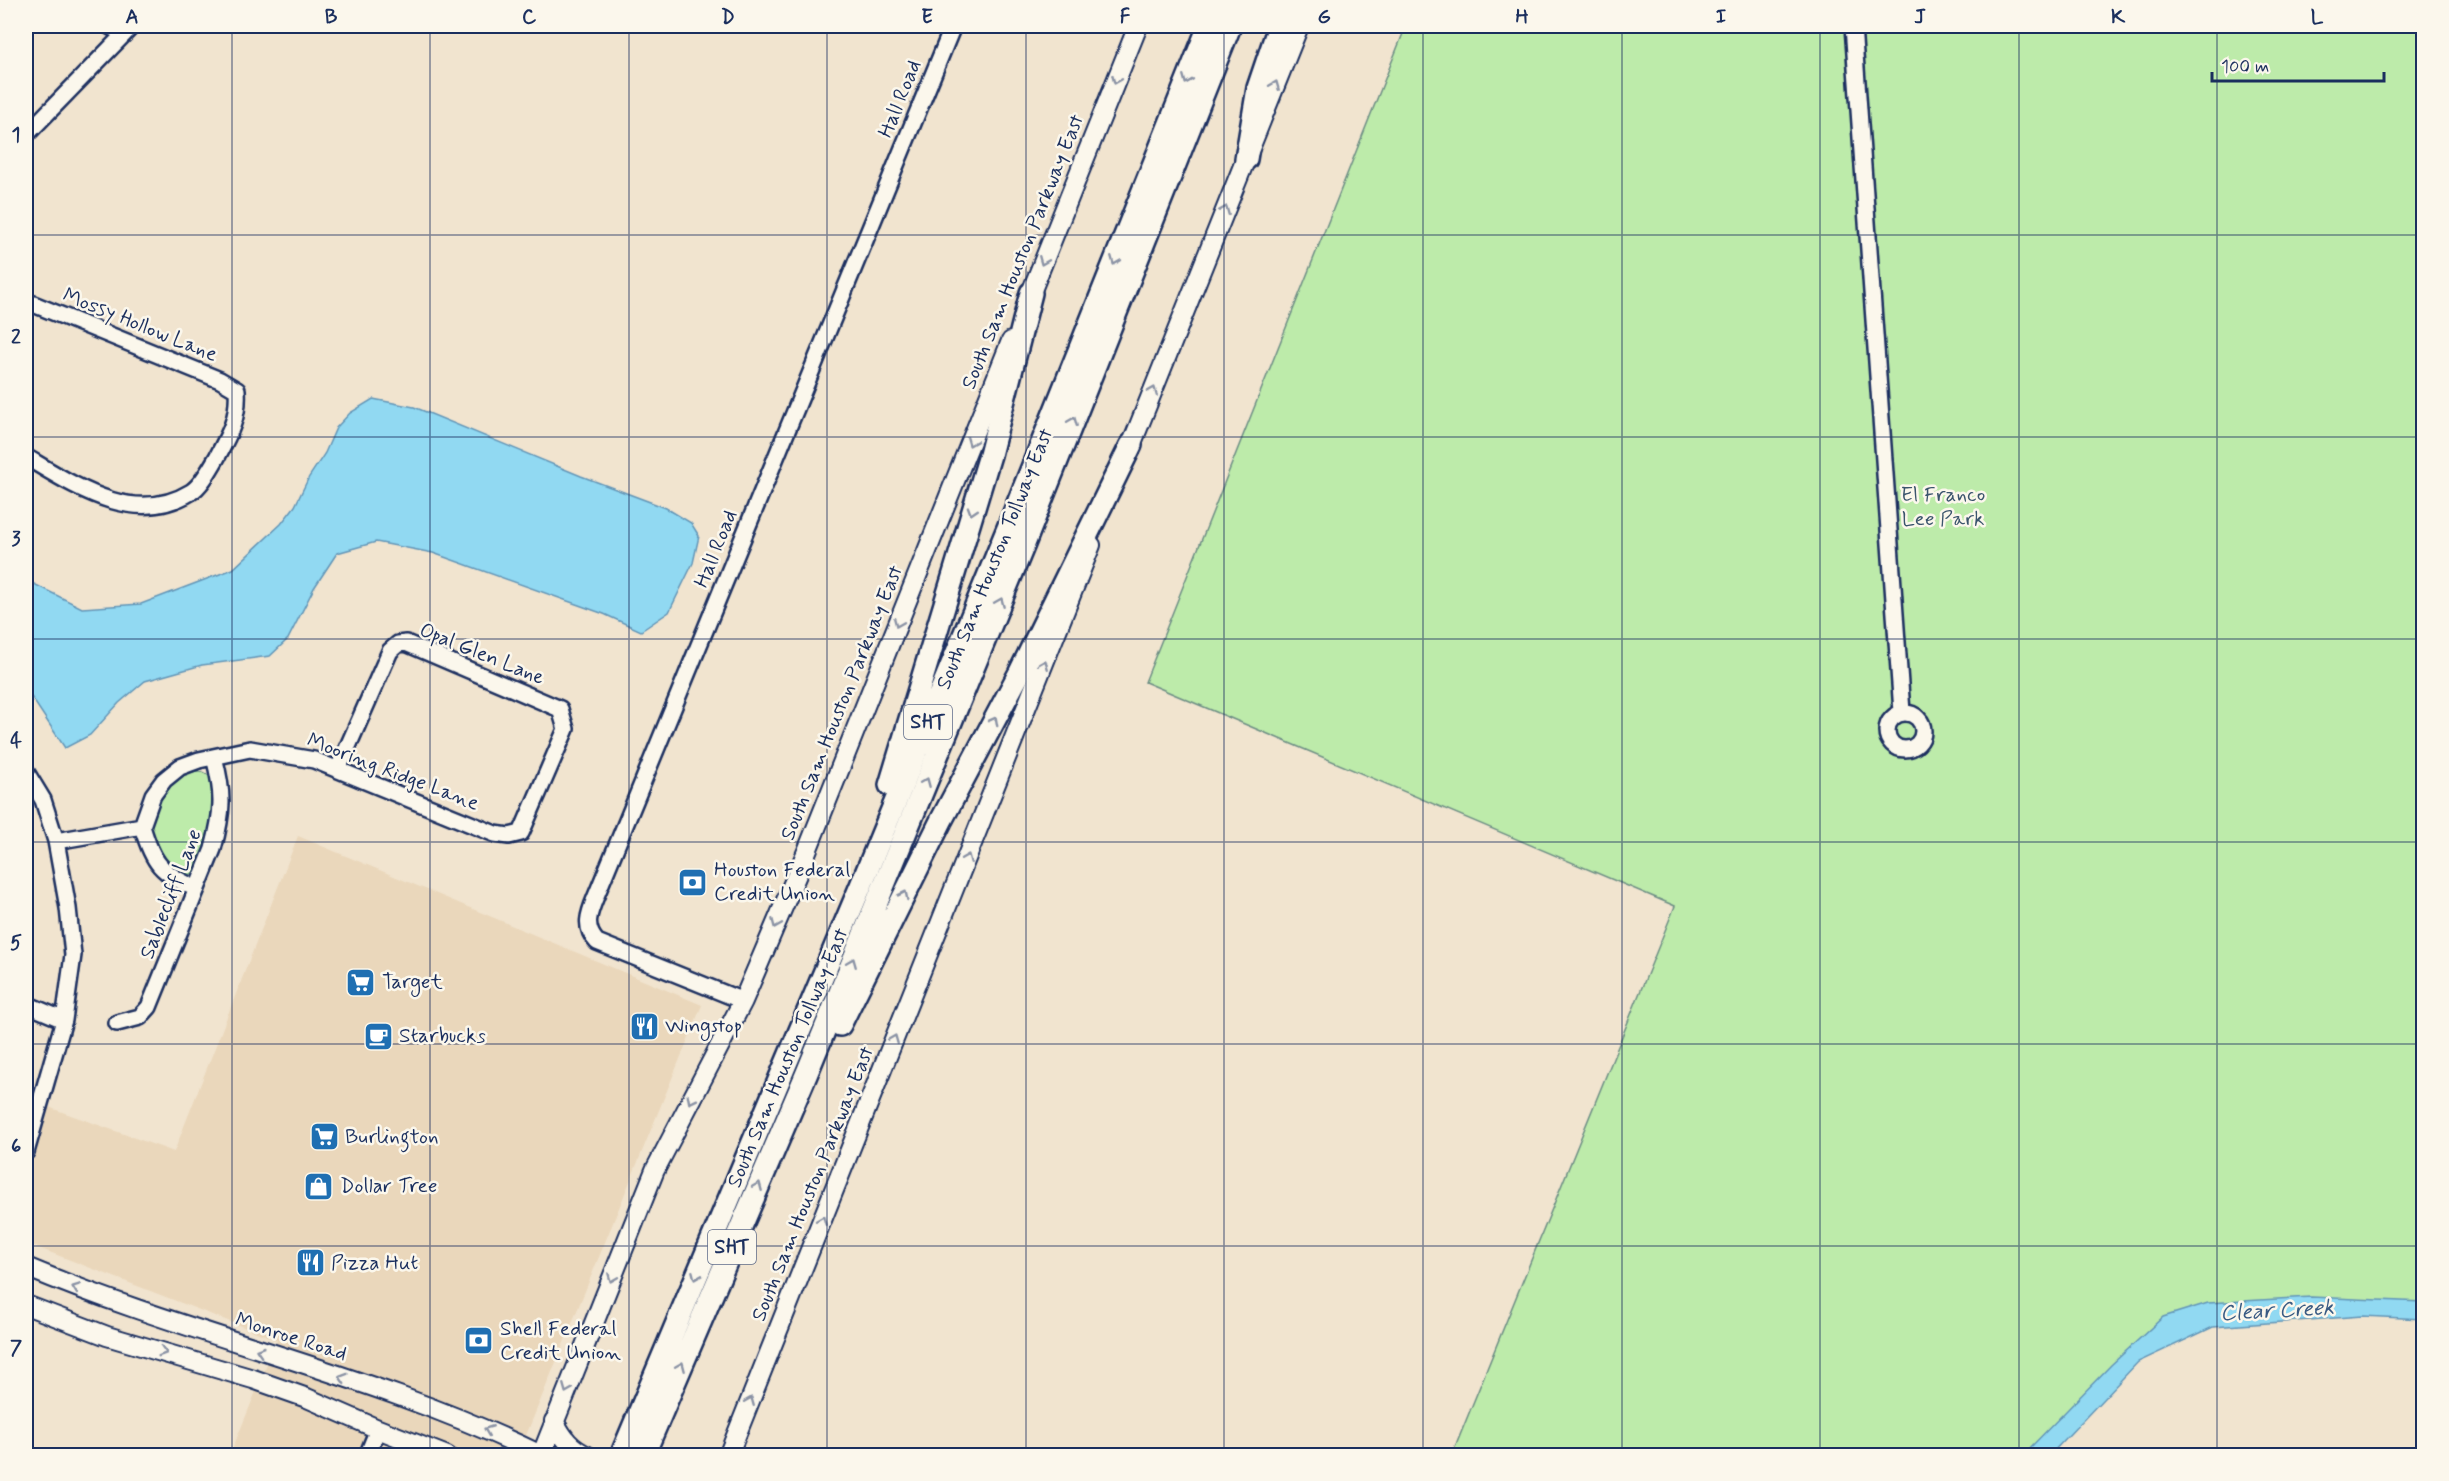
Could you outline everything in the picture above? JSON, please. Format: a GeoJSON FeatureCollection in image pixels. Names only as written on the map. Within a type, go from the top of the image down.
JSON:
{"type":"FeatureCollection","features":[{"type":"Feature","properties":{"kind":"highway","name":"South Sam Houston Tollway East"},"geometry":{"type":"LineString","coordinates":[[643,1455],[648,1417],[1209,26]]}},
{"type":"Feature","properties":{"kind":"highway","name":"South Sam Houston Tollway East"},"geometry":{"type":"LineString","coordinates":[[621,1455],[648,1417],[806,1075],[1029,533],[1230,26]]}},
{"type":"Feature","properties":{"kind":"highway"},"geometry":{"type":"LineString","coordinates":[[1246,159],[1258,88],[1279,26]]}},
{"type":"Feature","properties":{"kind":"highway"},"geometry":{"type":"LineString","coordinates":[[862,883],[914,698],[990,455],[1031,293]]}},
{"type":"Feature","properties":{"kind":"highway"},"geometry":{"type":"LineString","coordinates":[[806,1075],[839,1026],[941,821],[1019,674],[1131,445]]}},
{"type":"Feature","properties":{"kind":"main road","name":"South Sam Houston Parkway East"},"geometry":{"type":"LineString","coordinates":[[542,1455],[655,1170],[743,1001],[807,851],[1138,26]]}},
{"type":"Feature","properties":{"kind":"main road","name":"South Sam Houston Parkway East"},"geometry":{"type":"LineString","coordinates":[[728,1455],[1299,26]]}},
{"type":"Feature","properties":{"kind":"main road","name":"Monroe Road"},"geometry":{"type":"LineString","coordinates":[[26,1268],[119,1305],[428,1406],[542,1455]]}},
{"type":"Feature","properties":{"kind":"main road"},"geometry":{"type":"LineString","coordinates":[[26,1305],[107,1336],[254,1379],[307,1398],[378,1430],[447,1455]]}},
{"type":"Feature","properties":{"kind":"main road"},"geometry":{"type":"LineString","coordinates":[[107,1336],[119,1305]]}},
{"type":"Feature","properties":{"kind":"main road"},"geometry":{"type":"LineString","coordinates":[[307,1398],[316,1369]]}},
{"type":"Feature","properties":{"kind":"main road"},"geometry":{"type":"LineString","coordinates":[[554,1421],[567,1443],[576,1451],[588,1455]]}},
{"type":"Feature","properties":{"kind":"street"},"geometry":{"type":"LineString","coordinates":[[109,26],[128,30]]}},
{"type":"Feature","properties":{"kind":"street","name":"Hall Road"},"geometry":{"type":"LineString","coordinates":[[743,1001],[597,942],[589,934],[587,924],[596,896],[953,26]]}},
{"type":"Feature","properties":{"kind":"street"},"geometry":{"type":"LineString","coordinates":[[1853,26],[1902,712]]}},
{"type":"Feature","properties":{"kind":"street"},"geometry":{"type":"LineString","coordinates":[[26,135],[128,30]]}},
{"type":"Feature","properties":{"kind":"street","name":"Mossy Hollow Lane"},"geometry":{"type":"LineString","coordinates":[[26,301],[220,380],[237,390],[238,408],[230,435],[193,492],[158,506],[127,506],[97,496],[26,457]]}},
{"type":"Feature","properties":{"kind":"street","name":"Opal Glen Lane"},"geometry":{"type":"LineString","coordinates":[[338,770],[390,651],[398,644],[406,643],[560,709],[566,729],[521,833]]}},
{"type":"Feature","properties":{"kind":"street","name":"Mooring Ridge Lane"},"geometry":{"type":"LineString","coordinates":[[142,826],[153,795],[164,780],[180,767],[214,756],[250,749],[315,760],[495,834],[509,836],[521,833]]}},
{"type":"Feature","properties":{"kind":"street","name":"Sablecliff Lane"},"geometry":{"type":"LineString","coordinates":[[117,1023],[140,1017],[149,1007],[213,849],[220,824],[223,798],[214,756]]}},
{"type":"Feature","properties":{"kind":"street"},"geometry":{"type":"LineString","coordinates":[[26,772],[43,800],[56,841],[68,908],[73,955],[64,1020],[26,1152]]}},
{"type":"Feature","properties":{"kind":"street"},"geometry":{"type":"LineString","coordinates":[[56,841],[142,826],[155,862],[167,873],[197,890]]}},
{"type":"Feature","properties":{"kind":"street"},"geometry":{"type":"LineString","coordinates":[[26,1004],[64,1020]]}},
{"type":"Feature","properties":{"kind":"street"},"geometry":{"type":"LineString","coordinates":[[26,1120],[40,1098]]}},
{"type":"Feature","properties":{"kind":"street"},"geometry":{"type":"LineString","coordinates":[[367,1455],[378,1430]]}},
{"type":"Feature","properties":{"kind":"shaded area"},"geometry":{"type":"Polygon","coordinates":[[[298,836],[702,1005],[518,1455],[230,1455],[277,1340],[26,1243],[26,1099],[174,1152],[298,836]]]}},
{"type":"Feature","properties":{"kind":"green space","name":"El Franco Lee Park"},"geometry":{"type":"Polygon","coordinates":[[[1406,26],[2423,26],[2423,1309],[2206,1315],[2122,1366],[2039,1455],[1452,1455],[1675,906],[1145,682],[1406,26]]]}},
{"type":"Feature","properties":{"kind":"green space"},"geometry":{"type":"Polygon","coordinates":[[[188,771],[200,771],[210,776],[212,800],[210,834],[201,864],[194,873],[185,875],[175,870],[163,858],[151,834],[151,824],[155,805],[160,797],[188,771]]]}},
{"type":"Feature","properties":{"kind":"water"},"geometry":{"type":"Polygon","coordinates":[[[373,399],[414,407],[581,476],[666,508],[691,523],[699,536],[693,563],[669,612],[641,631],[604,614],[433,553],[376,542],[337,553],[314,588],[288,639],[270,656],[202,665],[145,681],[119,703],[90,735],[65,748],[26,689],[26,580],[82,608],[141,604],[233,569],[281,524],[295,506],[309,477],[325,453],[336,428],[350,413],[373,399]]]}},
{"type":"Feature","properties":{"kind":"water","name":"Clear Creek"},"geometry":{"type":"Polygon","coordinates":[[[2311,1297],[2423,1302],[2423,1319],[2362,1316],[2213,1327],[2138,1362],[2050,1455],[2023,1455],[2111,1365],[2163,1317],[2208,1303],[2311,1297]]]}},
{"type":"Feature","properties":{"kind":"place","name":"Houston Federal Credit Union"},"geometry":{"type":"Point","coordinates":[693,882]}},
{"type":"Feature","properties":{"kind":"place","name":"Target"},"geometry":{"type":"Point","coordinates":[361,982]}},
{"type":"Feature","properties":{"kind":"place","name":"Wingstop"},"geometry":{"type":"Point","coordinates":[644,1026]}},
{"type":"Feature","properties":{"kind":"place","name":"Starbucks"},"geometry":{"type":"Point","coordinates":[378,1036]}},
{"type":"Feature","properties":{"kind":"place","name":"Burlington"},"geometry":{"type":"Point","coordinates":[324,1137]}},
{"type":"Feature","properties":{"kind":"place","name":"Dollar Tree"},"geometry":{"type":"Point","coordinates":[319,1186]}},
{"type":"Feature","properties":{"kind":"place","name":"Pizza Hut"},"geometry":{"type":"Point","coordinates":[310,1263]}},
{"type":"Feature","properties":{"kind":"place","name":"Shell Federal Credit Union"},"geometry":{"type":"Point","coordinates":[479,1341]}}]}
